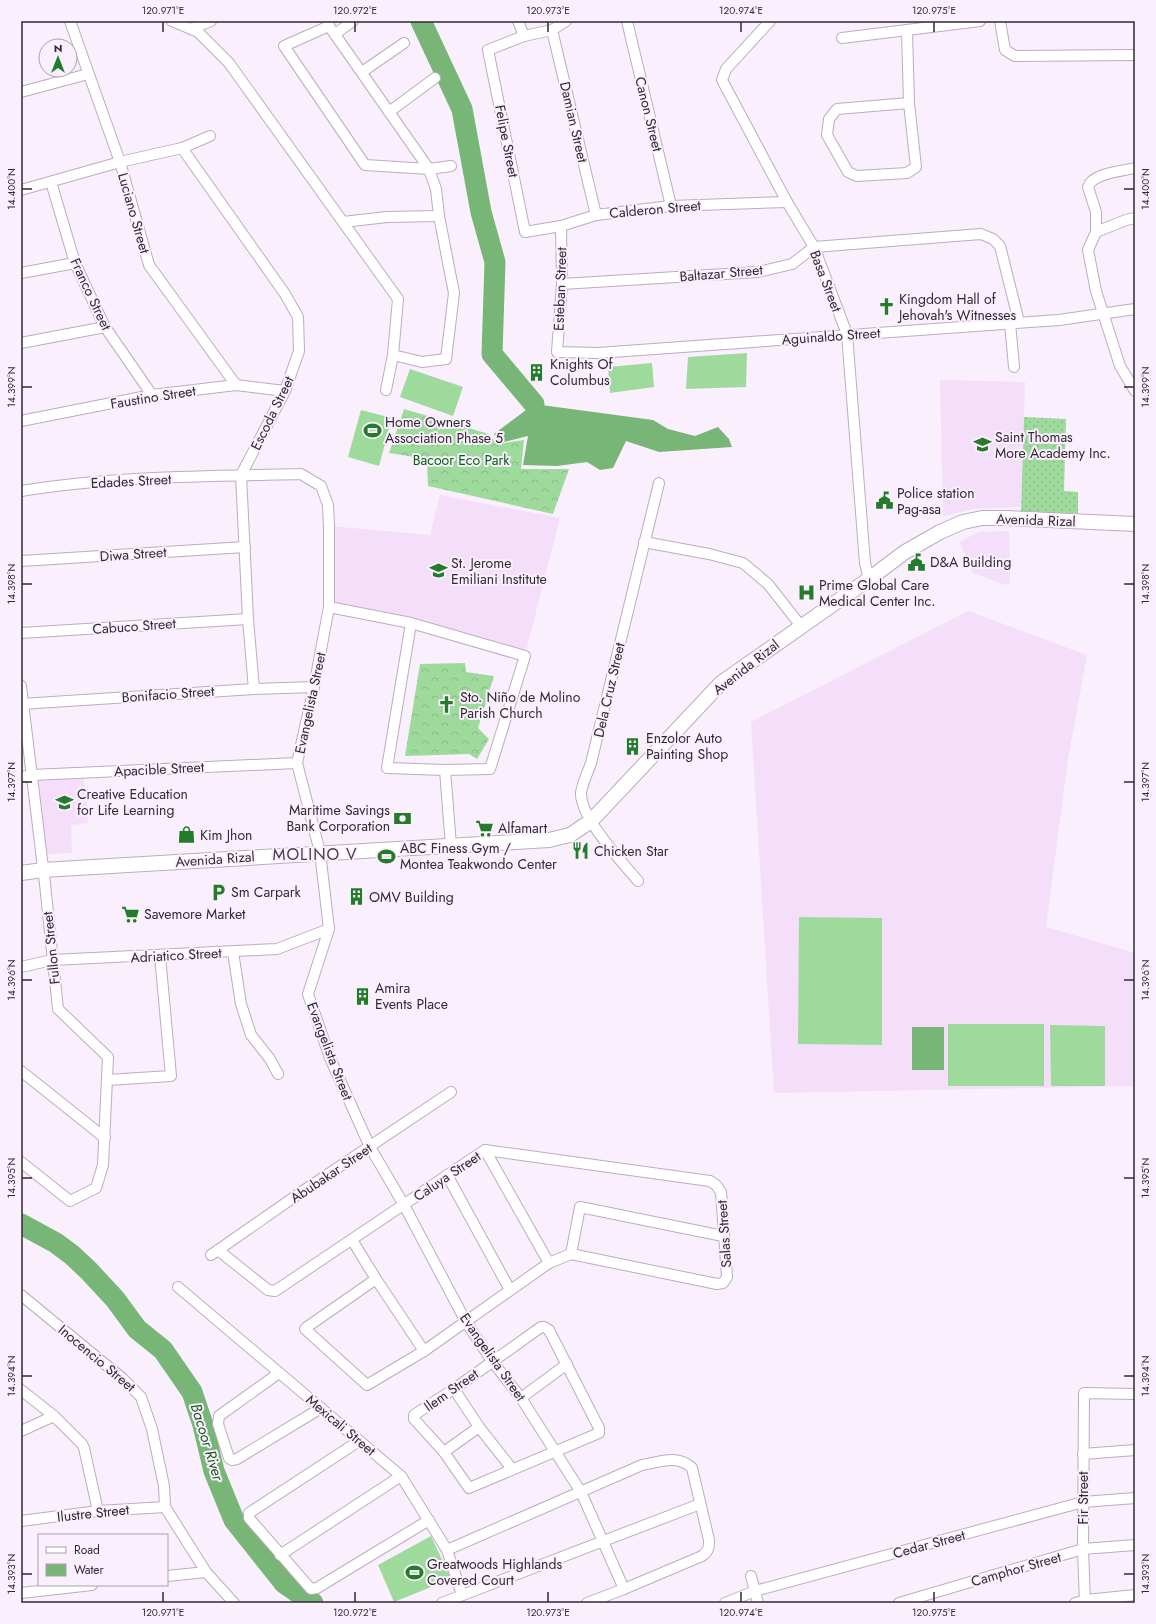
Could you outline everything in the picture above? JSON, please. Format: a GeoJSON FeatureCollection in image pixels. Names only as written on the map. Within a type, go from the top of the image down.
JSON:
{"type":"FeatureCollection","features":[{"type":"Feature","properties":{"kind":"main road","name":"Avenida Rizal"},"geometry":{"type":"LineString","coordinates":[[21,873],[43,870],[320,852],[549,840],[570,835],[591,821],[721,683],[905,552],[940,532],[963,522],[982,518],[1135,524]]}},
{"type":"Feature","properties":{"kind":"street","name":"Luciano Street"},"geometry":{"type":"LineString","coordinates":[[70,21],[120,162],[149,265],[236,385]]}},
{"type":"Feature","properties":{"kind":"street"},"geometry":{"type":"LineString","coordinates":[[172,21],[198,32],[229,63],[398,299],[393,355],[386,390]]}},
{"type":"Feature","properties":{"kind":"street"},"geometry":{"type":"LineString","coordinates":[[191,29],[211,21]]}},
{"type":"Feature","properties":{"kind":"street"},"geometry":{"type":"LineString","coordinates":[[353,21],[330,27],[284,46],[366,165],[429,168],[451,166]]}},
{"type":"Feature","properties":{"kind":"street"},"geometry":{"type":"LineString","coordinates":[[518,21],[524,36],[552,30],[566,21]]}},
{"type":"Feature","properties":{"kind":"street","name":"Canon Street"},"geometry":{"type":"LineString","coordinates":[[626,21],[671,206]]}},
{"type":"Feature","properties":{"kind":"street","name":"Basa Street"},"geometry":{"type":"LineString","coordinates":[[770,21],[726,69],[722,80],[787,202],[814,247],[847,334],[865,563],[869,579]]}},
{"type":"Feature","properties":{"kind":"street"},"geometry":{"type":"LineString","coordinates":[[842,38],[980,21]]}},
{"type":"Feature","properties":{"kind":"street"},"geometry":{"type":"LineString","coordinates":[[1000,21],[1005,50],[1015,56],[1135,55]]}},
{"type":"Feature","properties":{"kind":"street"},"geometry":{"type":"LineString","coordinates":[[330,27],[429,168],[436,189],[439,216],[454,293],[446,359],[422,362],[393,355]]}},
{"type":"Feature","properties":{"kind":"street","name":"Damian Street"},"geometry":{"type":"LineString","coordinates":[[552,30],[596,215]]}},
{"type":"Feature","properties":{"kind":"street"},"geometry":{"type":"LineString","coordinates":[[907,30],[909,103],[916,167],[907,173],[857,176],[848,172],[827,135],[829,119],[837,109],[909,103]]}},
{"type":"Feature","properties":{"kind":"street","name":"Felipe Street"},"geometry":{"type":"LineString","coordinates":[[524,36],[488,50],[525,232]]}},
{"type":"Feature","properties":{"kind":"street"},"geometry":{"type":"LineString","coordinates":[[362,72],[404,43]]}},
{"type":"Feature","properties":{"kind":"street"},"geometry":{"type":"LineString","coordinates":[[21,92],[88,74]]}},
{"type":"Feature","properties":{"kind":"street"},"geometry":{"type":"LineString","coordinates":[[389,112],[435,78]]}},
{"type":"Feature","properties":{"kind":"street"},"geometry":{"type":"LineString","coordinates":[[21,190],[120,162],[182,148],[210,136]]}},
{"type":"Feature","properties":{"kind":"street","name":"Escoda Street"},"geometry":{"type":"LineString","coordinates":[[182,148],[286,294],[298,316],[299,351],[286,391],[241,475]]}},
{"type":"Feature","properties":{"kind":"street"},"geometry":{"type":"LineString","coordinates":[[1135,168],[1101,175],[1089,183],[1088,187],[1096,212],[1096,232],[1088,250],[1096,291],[1120,366],[1135,390]]}},
{"type":"Feature","properties":{"kind":"street","name":"Franco Street"},"geometry":{"type":"LineString","coordinates":[[51,182],[75,263],[105,327],[152,396]]}},
{"type":"Feature","properties":{"kind":"street","name":"Calderon Street"},"geometry":{"type":"LineString","coordinates":[[525,232],[561,226],[596,215],[671,206],[787,202]]}},
{"type":"Feature","properties":{"kind":"street"},"geometry":{"type":"LineString","coordinates":[[343,222],[387,217],[439,216]]}},
{"type":"Feature","properties":{"kind":"street"},"geometry":{"type":"LineString","coordinates":[[1096,232],[1135,218]]}},
{"type":"Feature","properties":{"kind":"street","name":"Esteban Street"},"geometry":{"type":"LineString","coordinates":[[557,352],[562,284],[561,226]]}},
{"type":"Feature","properties":{"kind":"street"},"geometry":{"type":"LineString","coordinates":[[814,247],[981,234],[993,239],[1000,246],[1014,323],[1014,367]]}},
{"type":"Feature","properties":{"kind":"street","name":"Baltazar Street"},"geometry":{"type":"LineString","coordinates":[[562,284],[758,272],[792,264],[814,247]]}},
{"type":"Feature","properties":{"kind":"street"},"geometry":{"type":"LineString","coordinates":[[21,273],[75,263]]}},
{"type":"Feature","properties":{"kind":"street","name":"Aguinaldo Street"},"geometry":{"type":"LineString","coordinates":[[557,352],[598,353],[1059,320],[1135,309]]}},
{"type":"Feature","properties":{"kind":"street"},"geometry":{"type":"LineString","coordinates":[[21,343],[105,327]]}},
{"type":"Feature","properties":{"kind":"street","name":"Faustino Street"},"geometry":{"type":"LineString","coordinates":[[21,421],[152,396],[236,385],[286,391]]}},
{"type":"Feature","properties":{"kind":"street","name":"Evangelista Street"},"geometry":{"type":"LineString","coordinates":[[241,475],[301,474],[321,486],[328,505],[329,607],[314,687],[297,763],[320,852],[329,929],[308,994],[330,1058],[370,1147],[404,1205],[466,1322],[492,1361],[521,1398],[582,1492],[624,1589]]}},
{"type":"Feature","properties":{"kind":"street"},"geometry":{"type":"LineString","coordinates":[[241,475],[248,619],[254,689]]}},
{"type":"Feature","properties":{"kind":"street","name":"Edades Street"},"geometry":{"type":"LineString","coordinates":[[21,491],[56,485],[241,475]]}},
{"type":"Feature","properties":{"kind":"street","name":"Dela Cruz Street"},"geometry":{"type":"LineString","coordinates":[[638,881],[591,821],[582,805],[581,792],[591,764],[659,483]]}},
{"type":"Feature","properties":{"kind":"street"},"geometry":{"type":"LineString","coordinates":[[644,542],[709,554],[743,564],[768,584],[801,626]]}},
{"type":"Feature","properties":{"kind":"street","name":"Diwa Street"},"geometry":{"type":"LineString","coordinates":[[21,561],[245,547]]}},
{"type":"Feature","properties":{"kind":"street"},"geometry":{"type":"LineString","coordinates":[[329,607],[411,623],[525,656],[490,769],[445,770],[388,768],[411,623]]}},
{"type":"Feature","properties":{"kind":"street","name":"Cabuco Street"},"geometry":{"type":"LineString","coordinates":[[21,633],[248,619]]}},
{"type":"Feature","properties":{"kind":"street","name":"Fullon Street"},"geometry":{"type":"LineString","coordinates":[[21,686],[58,1009],[108,1057],[103,1165],[96,1188],[70,1201],[21,1162]]}},
{"type":"Feature","properties":{"kind":"street","name":"Bonifacio Street"},"geometry":{"type":"LineString","coordinates":[[22,704],[254,689],[314,687]]}},
{"type":"Feature","properties":{"kind":"street","name":"Apacible Street"},"geometry":{"type":"LineString","coordinates":[[21,777],[32,775],[297,763]]}},
{"type":"Feature","properties":{"kind":"street"},"geometry":{"type":"LineString","coordinates":[[445,770],[451,846]]}},
{"type":"Feature","properties":{"kind":"street","name":"Adriatico Street"},"geometry":{"type":"LineString","coordinates":[[21,967],[52,960],[160,956],[277,949],[329,929]]}},
{"type":"Feature","properties":{"kind":"street"},"geometry":{"type":"LineString","coordinates":[[233,952],[241,1004],[251,1035],[270,1059],[278,1074]]}},
{"type":"Feature","properties":{"kind":"street"},"geometry":{"type":"LineString","coordinates":[[107,1080],[171,1076],[160,956]]}},
{"type":"Feature","properties":{"kind":"street"},"geometry":{"type":"LineString","coordinates":[[21,1071],[105,1138]]}},
{"type":"Feature","properties":{"kind":"street","name":"Abubakar Street"},"geometry":{"type":"LineString","coordinates":[[275,1291],[268,1290],[214,1252],[451,1092]]}},
{"type":"Feature","properties":{"kind":"street"},"geometry":{"type":"LineString","coordinates":[[485,1150],[548,1263]]}},
{"type":"Feature","properties":{"kind":"street","name":"Caluya Street"},"geometry":{"type":"LineString","coordinates":[[275,1291],[485,1150],[710,1181],[716,1185]]}},
{"type":"Feature","properties":{"kind":"street"},"geometry":{"type":"LineString","coordinates":[[447,1175],[510,1290]]}},
{"type":"Feature","properties":{"kind":"street","name":"Salas Street"},"geometry":{"type":"LineString","coordinates":[[571,1254],[717,1284],[723,1283],[726,1277],[721,1192],[716,1185]]}},
{"type":"Feature","properties":{"kind":"street"},"geometry":{"type":"LineString","coordinates":[[376,1279],[307,1327],[306,1331],[367,1385],[424,1351],[548,1263],[571,1254],[580,1207],[723,1236]]}},
{"type":"Feature","properties":{"kind":"street"},"geometry":{"type":"LineString","coordinates":[[352,1240],[424,1351]]}},
{"type":"Feature","properties":{"kind":"street","name":"Mexicali Street"},"geometry":{"type":"LineString","coordinates":[[178,1287],[401,1476],[447,1550],[462,1595]]}},
{"type":"Feature","properties":{"kind":"street","name":"Inocencio Street"},"geometry":{"type":"LineString","coordinates":[[21,1295],[122,1378],[141,1397],[152,1429],[164,1486],[165,1507],[206,1572],[234,1603]]}},
{"type":"Feature","properties":{"kind":"street","name":"Ilem Street"},"geometry":{"type":"LineString","coordinates":[[444,1452],[413,1417],[541,1327],[549,1330],[567,1364]]}},
{"type":"Feature","properties":{"kind":"street"},"geometry":{"type":"LineString","coordinates":[[480,1427],[444,1452],[469,1488],[512,1469],[557,1452],[597,1434],[600,1431],[567,1364],[521,1398]]}},
{"type":"Feature","properties":{"kind":"street"},"geometry":{"type":"LineString","coordinates":[[279,1374],[219,1416],[218,1424],[229,1458],[232,1460],[237,1459],[321,1408]]}},
{"type":"Feature","properties":{"kind":"street"},"geometry":{"type":"LineString","coordinates":[[454,1388],[480,1427],[512,1469]]}},
{"type":"Feature","properties":{"kind":"street"},"geometry":{"type":"LineString","coordinates":[[21,1390],[54,1416],[82,1444],[98,1511]]}},
{"type":"Feature","properties":{"kind":"street","name":"Fir Street"},"geometry":{"type":"LineString","coordinates":[[1086,1602],[1083,1549],[1084,1393],[1135,1394]]}},
{"type":"Feature","properties":{"kind":"street"},"geometry":{"type":"LineString","coordinates":[[21,1431],[54,1416]]}},
{"type":"Feature","properties":{"kind":"street"},"geometry":{"type":"LineString","coordinates":[[359,1441],[249,1513],[249,1518],[280,1555],[310,1588],[314,1589],[429,1520]]}},
{"type":"Feature","properties":{"kind":"street"},"geometry":{"type":"LineString","coordinates":[[1084,1454],[1135,1450]]}},
{"type":"Feature","properties":{"kind":"street"},"geometry":{"type":"LineString","coordinates":[[447,1550],[642,1465],[673,1459],[686,1463],[692,1468],[709,1540],[707,1552],[702,1556],[587,1603]]}},
{"type":"Feature","properties":{"kind":"street"},"geometry":{"type":"LineString","coordinates":[[280,1555],[401,1476]]}},
{"type":"Feature","properties":{"kind":"street","name":"Cedar Street"},"geometry":{"type":"LineString","coordinates":[[725,1603],[755,1591],[1083,1502],[1135,1498]]}},
{"type":"Feature","properties":{"kind":"street"},"geometry":{"type":"LineString","coordinates":[[442,1603],[700,1504]]}},
{"type":"Feature","properties":{"kind":"street","name":"Ilustre Street"},"geometry":{"type":"LineString","coordinates":[[21,1521],[98,1511],[165,1507]]}},
{"type":"Feature","properties":{"kind":"street","name":"Camphor Street"},"geometry":{"type":"LineString","coordinates":[[899,1603],[1083,1549],[1135,1545]]}},
{"type":"Feature","properties":{"kind":"street"},"geometry":{"type":"LineString","coordinates":[[168,1576],[206,1572]]}},
{"type":"Feature","properties":{"kind":"street"},"geometry":{"type":"LineString","coordinates":[[751,1576],[758,1603]]}},
{"type":"Feature","properties":{"kind":"street"},"geometry":{"type":"LineString","coordinates":[[21,1593],[83,1586]]}},
{"type":"Feature","properties":{"kind":"street"},"geometry":{"type":"LineString","coordinates":[[1075,1603],[1135,1595]]}},
{"type":"Feature","properties":{"kind":"shaded area","name":"Saint Thomas More Academy Inc."},"geometry":{"type":"Polygon","coordinates":[[[940,380],[1025,382],[1021,507],[973,509],[943,516],[940,380]]]}},
{"type":"Feature","properties":{"kind":"shaded area","name":"St. Jerome Emiliani Institute"},"geometry":{"type":"Polygon","coordinates":[[[440,495],[560,518],[525,655],[331,606],[330,526],[430,535],[440,495]]]}},
{"type":"Feature","properties":{"kind":"shaded area"},"geometry":{"type":"Polygon","coordinates":[[[1009,531],[1010,583],[1006,585],[973,573],[959,542],[979,532],[1009,531]]]}},
{"type":"Feature","properties":{"kind":"shaded area"},"geometry":{"type":"Polygon","coordinates":[[[968,611],[1087,655],[1068,759],[1046,927],[1135,953],[1135,1086],[774,1093],[751,722],[968,611]]]}},
{"type":"Feature","properties":{"kind":"shaded area","name":"Creative Education for Life Learning"},"geometry":{"type":"Polygon","coordinates":[[[84,777],[88,823],[71,825],[72,853],[46,854],[39,781],[84,777]]]}},
{"type":"Feature","properties":{"kind":"green space"},"geometry":{"type":"Polygon","coordinates":[[[747,353],[746,387],[686,389],[688,357],[747,353]]]}},
{"type":"Feature","properties":{"kind":"green space"},"geometry":{"type":"Polygon","coordinates":[[[652,363],[654,387],[610,393],[608,367],[652,363]]]}},
{"type":"Feature","properties":{"kind":"green space"},"geometry":{"type":"Polygon","coordinates":[[[410,369],[463,387],[453,416],[400,397],[410,369]]]}},
{"type":"Feature","properties":{"kind":"green space","name":"Bacoor Eco Park"},"geometry":{"type":"Polygon","coordinates":[[[404,409],[489,434],[497,444],[524,440],[521,469],[569,469],[553,514],[428,486],[427,459],[389,453],[404,409]]]}},
{"type":"Feature","properties":{"kind":"green space","name":"Home Owners Association Phase 5"},"geometry":{"type":"Polygon","coordinates":[[[361,410],[392,418],[379,466],[348,457],[361,410]]]}},
{"type":"Feature","properties":{"kind":"green space"},"geometry":{"type":"Polygon","coordinates":[[[1024,417],[1066,419],[1064,491],[1078,492],[1078,516],[1021,514],[1024,417]]]}},
{"type":"Feature","properties":{"kind":"green space"},"geometry":{"type":"Polygon","coordinates":[[[465,663],[466,672],[494,676],[478,728],[489,739],[477,759],[469,754],[405,756],[420,664],[465,663]]]}},
{"type":"Feature","properties":{"kind":"green space"},"geometry":{"type":"Polygon","coordinates":[[[799,917],[882,918],[882,1045],[798,1044],[799,917]]]}},
{"type":"Feature","properties":{"kind":"green space"},"geometry":{"type":"Polygon","coordinates":[[[948,1024],[1044,1024],[1044,1086],[948,1086],[948,1024]]]}},
{"type":"Feature","properties":{"kind":"green space"},"geometry":{"type":"Polygon","coordinates":[[[1050,1025],[1105,1026],[1105,1086],[1051,1086],[1050,1025]]]}},
{"type":"Feature","properties":{"kind":"green space","name":"Greatwoods Highlands Covered Court"},"geometry":{"type":"Polygon","coordinates":[[[431,1536],[451,1579],[394,1602],[378,1565],[431,1536]]]}},
{"type":"Feature","properties":{"kind":"water"},"geometry":{"type":"Polygon","coordinates":[[[534,404],[653,420],[668,429],[695,436],[718,427],[729,439],[732,447],[659,452],[626,441],[613,468],[600,470],[587,462],[557,466],[523,465],[528,436],[500,443],[494,434],[534,404]]]}},
{"type":"Feature","properties":{"kind":"water"},"geometry":{"type":"Polygon","coordinates":[[[912,1027],[944,1027],[944,1070],[912,1070],[912,1027]]]}},
{"type":"Feature","properties":{"kind":"waterway"},"geometry":{"type":"LineString","coordinates":[[421,21],[462,109],[481,212],[495,262],[492,354],[534,404]]}},
{"type":"Feature","properties":{"kind":"waterway","name":"Bacoor River"},"geometry":{"type":"LineString","coordinates":[[21,1224],[56,1243],[72,1255],[115,1299],[137,1329],[163,1350],[192,1392],[203,1425],[214,1471],[234,1520],[284,1583],[313,1603]]}},
{"type":"Feature","properties":{"kind":"place","name":"Kingdom Hall of Jehovah's Witnesses"},"geometry":{"type":"Point","coordinates":[886,307]}},
{"type":"Feature","properties":{"kind":"place","name":"Knights Of Columbus"},"geometry":{"type":"Point","coordinates":[537,372]}},
{"type":"Feature","properties":{"kind":"place","name":"Home Owners Association Phase 5"},"geometry":{"type":"Point","coordinates":[372,430]}},
{"type":"Feature","properties":{"kind":"place","name":"Saint Thomas More Academy Inc."},"geometry":{"type":"Point","coordinates":[982,445]}},
{"type":"Feature","properties":{"kind":"place","name":"Police station Pag-asa"},"geometry":{"type":"Point","coordinates":[884,501]}},
{"type":"Feature","properties":{"kind":"place","name":"D&A Building"},"geometry":{"type":"Point","coordinates":[917,562]}},
{"type":"Feature","properties":{"kind":"place","name":"St. Jerome Emiliani Institute"},"geometry":{"type":"Point","coordinates":[438,571]}},
{"type":"Feature","properties":{"kind":"place","name":"Prime Global Care Medical Center Inc."},"geometry":{"type":"Point","coordinates":[806,593]}},
{"type":"Feature","properties":{"kind":"place","name":"Sto. Niño de Molino Parish Church"},"geometry":{"type":"Point","coordinates":[447,705]}},
{"type":"Feature","properties":{"kind":"place","name":"Enzolor Auto Painting Shop"},"geometry":{"type":"Point","coordinates":[633,746]}},
{"type":"Feature","properties":{"kind":"place","name":"Creative Education for Life Learning"},"geometry":{"type":"Point","coordinates":[64,802]}},
{"type":"Feature","properties":{"kind":"place","name":"Maritime Savings Bank Corporation"},"geometry":{"type":"Point","coordinates":[403,818]}},
{"type":"Feature","properties":{"kind":"place","name":"Alfamart"},"geometry":{"type":"Point","coordinates":[485,828]}},
{"type":"Feature","properties":{"kind":"place","name":"Kim Jhon"},"geometry":{"type":"Point","coordinates":[187,835]}},
{"type":"Feature","properties":{"kind":"place","name":"Chicken Star"},"geometry":{"type":"Point","coordinates":[581,851]}},
{"type":"Feature","properties":{"kind":"place","name":"ABC Finess Gym / Montea Teakwondo Center"},"geometry":{"type":"Point","coordinates":[387,856]}},
{"type":"Feature","properties":{"kind":"place","name":"Sm Carpark"},"geometry":{"type":"Point","coordinates":[218,892]}},
{"type":"Feature","properties":{"kind":"place","name":"OMV Building"},"geometry":{"type":"Point","coordinates":[356,897]}},
{"type":"Feature","properties":{"kind":"place","name":"Savemore Market"},"geometry":{"type":"Point","coordinates":[131,914]}},
{"type":"Feature","properties":{"kind":"place","name":"Amira Events Place"},"geometry":{"type":"Point","coordinates":[362,996]}},
{"type":"Feature","properties":{"kind":"place","name":"Greatwoods Highlands Covered Court"},"geometry":{"type":"Point","coordinates":[414,1572]}},
{"type":"Feature","properties":{"kind":"district","name":"MOLINO V"},"geometry":{"type":"Point","coordinates":[315,854]}}]}
